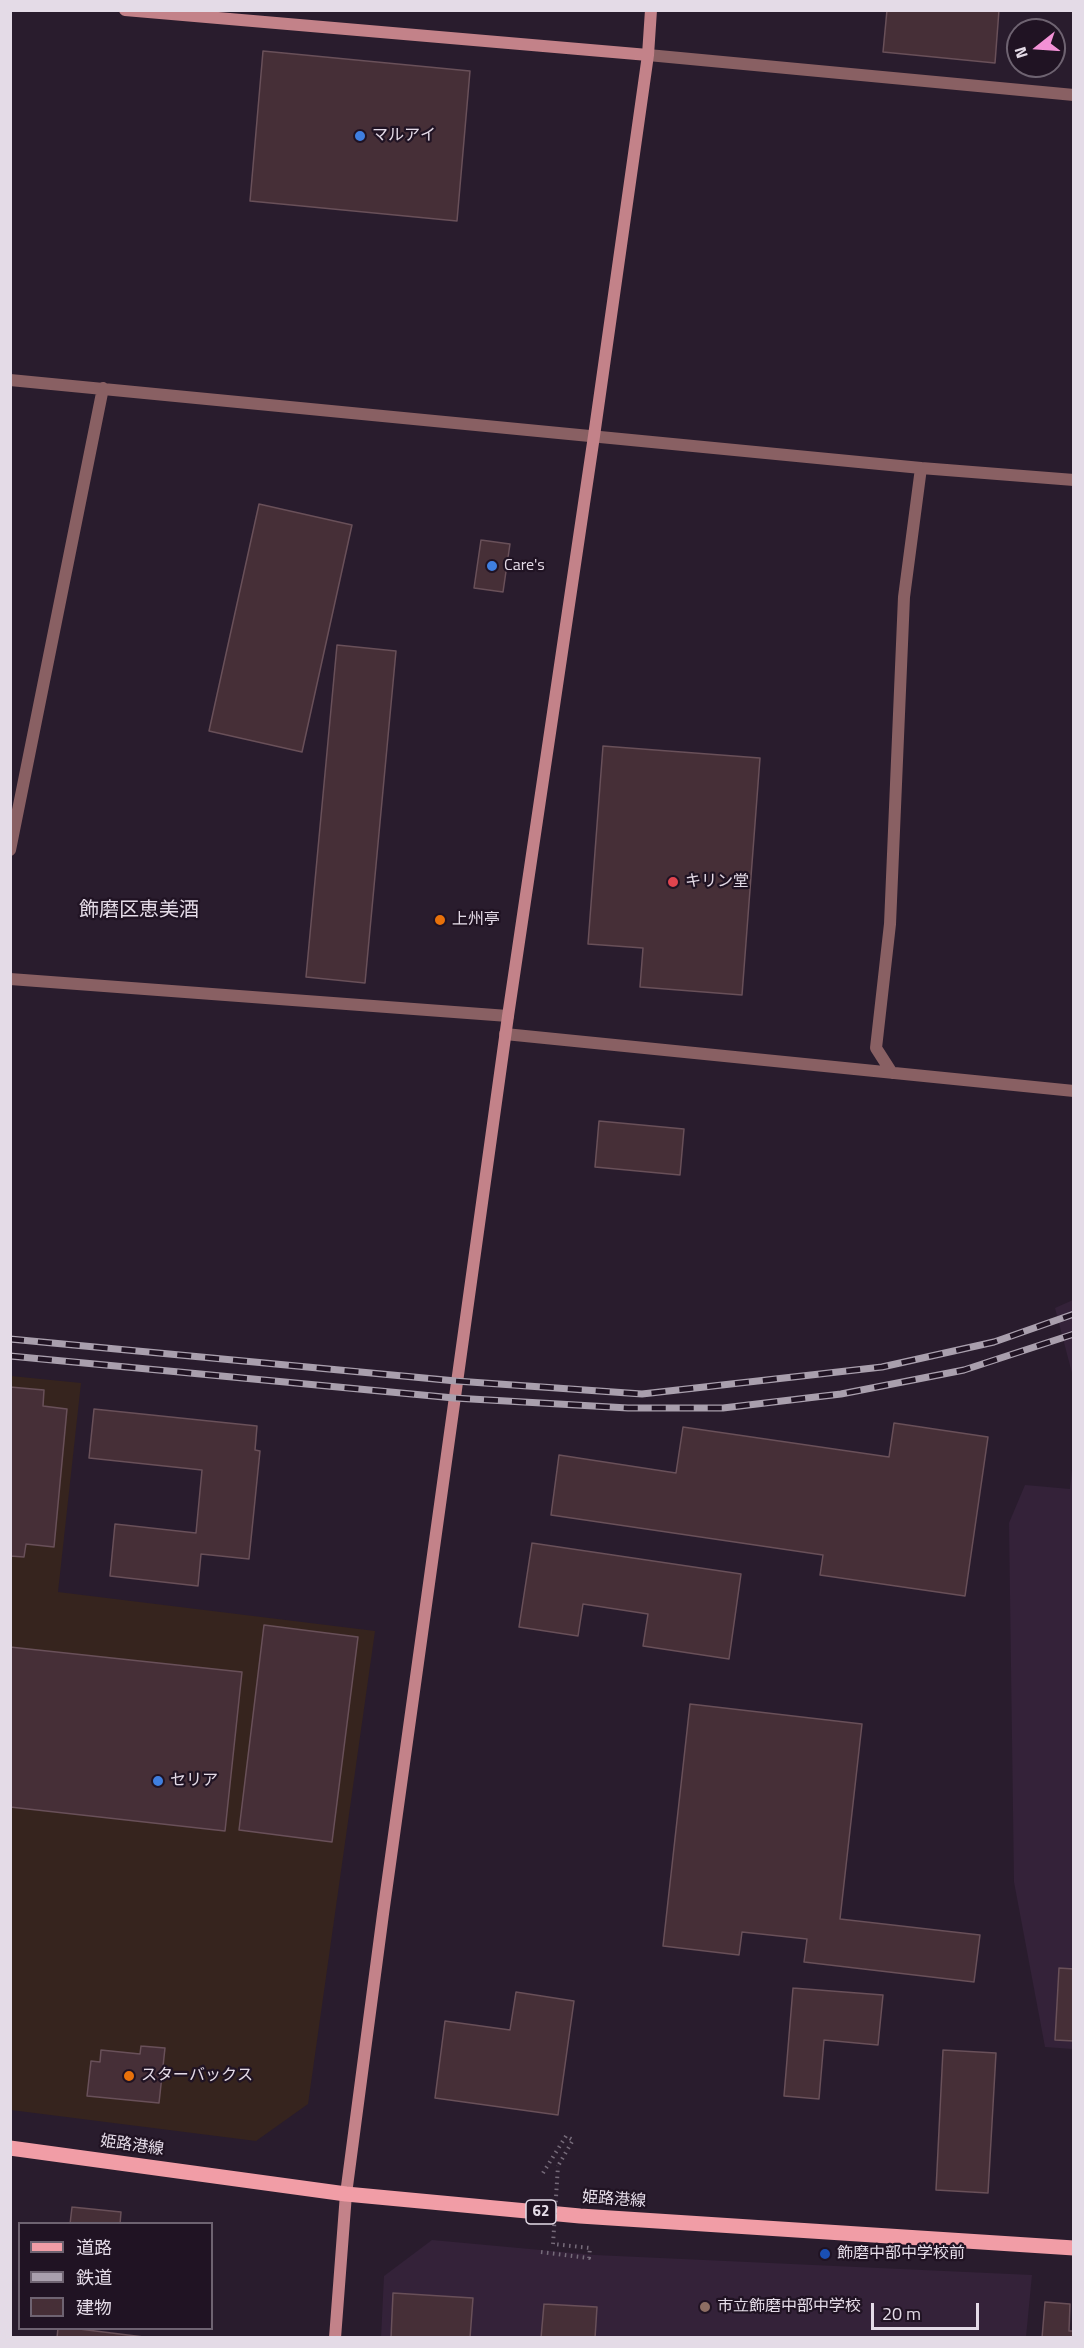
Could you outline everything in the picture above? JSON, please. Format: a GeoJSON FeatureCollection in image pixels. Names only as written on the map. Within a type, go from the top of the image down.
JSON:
{"type":"FeatureCollection","features":[{"type":"Feature","properties":{"kind":"main road","name":"姫路港線"},"geometry":{"type":"LineString","coordinates":[[10,2148],[346,2194],[579,2216],[1074,2248]]}},
{"type":"Feature","properties":{"kind":"street"},"geometry":{"type":"LineString","coordinates":[[125,10],[648,55],[1074,95]]}},
{"type":"Feature","properties":{"kind":"street"},"geometry":{"type":"LineString","coordinates":[[335,2337],[346,2194],[508,1016],[648,55],[651,10]]}},
{"type":"Feature","properties":{"kind":"street"},"geometry":{"type":"LineString","coordinates":[[10,380],[921,468],[1074,480]]}},
{"type":"Feature","properties":{"kind":"street"},"geometry":{"type":"LineString","coordinates":[[10,850],[103,388]]}},
{"type":"Feature","properties":{"kind":"street"},"geometry":{"type":"LineString","coordinates":[[892,1073],[876,1048],[890,924],[904,597],[921,468]]}},
{"type":"Feature","properties":{"kind":"street"},"geometry":{"type":"LineString","coordinates":[[10,979],[508,1016]]}},
{"type":"Feature","properties":{"kind":"street"},"geometry":{"type":"LineString","coordinates":[[506,1034],[1074,1091]]}},
{"type":"Feature","properties":{"kind":"path"},"geometry":{"type":"LineString","coordinates":[[541,2252],[589,2258],[590,2248],[553,2244],[558,2166],[573,2140],[566,2136],[543,2173]]}},
{"type":"Feature","properties":{"kind":"shaded area"},"geometry":{"type":"Polygon","coordinates":[[[1073,1300],[1073,1377],[1055,1308],[1073,1300]]]}},
{"type":"Feature","properties":{"kind":"shaded area"},"geometry":{"type":"Polygon","coordinates":[[[11,1376],[81,1383],[58,1592],[375,1631],[308,2104],[256,2141],[11,2110],[11,1376]]]}},
{"type":"Feature","properties":{"kind":"shaded area"},"geometry":{"type":"Polygon","coordinates":[[[1073,1461],[1073,2049],[1045,2047],[1014,1882],[1009,1523],[1025,1485],[1070,1489],[1073,1461]]]}},
{"type":"Feature","properties":{"kind":"shaded area","name":"市立飾磨中部中学校"},"geometry":{"type":"Polygon","coordinates":[[[432,2240],[595,2255],[1032,2275],[1026,2337],[381,2338],[384,2276],[432,2240]]]}},
{"type":"Feature","properties":{"kind":"building"},"geometry":{"type":"Polygon","coordinates":[[[887,10],[999,10],[995,63],[883,52],[887,10]]]}},
{"type":"Feature","properties":{"kind":"building","name":"マルアイ"},"geometry":{"type":"Polygon","coordinates":[[[263,51],[470,71],[457,221],[250,201],[263,51]]]}},
{"type":"Feature","properties":{"kind":"building"},"geometry":{"type":"Polygon","coordinates":[[[259,504],[352,525],[302,752],[209,731],[259,504]]]}},
{"type":"Feature","properties":{"kind":"building","name":"Care's"},"geometry":{"type":"Polygon","coordinates":[[[481,540],[510,544],[503,592],[474,588],[481,540]]]}},
{"type":"Feature","properties":{"kind":"building"},"geometry":{"type":"Polygon","coordinates":[[[337,645],[396,651],[365,983],[306,977],[337,645]]]}},
{"type":"Feature","properties":{"kind":"building"},"geometry":{"type":"Polygon","coordinates":[[[603,746],[760,758],[742,995],[640,987],[643,948],[588,944],[603,746]]]}},
{"type":"Feature","properties":{"kind":"building"},"geometry":{"type":"Polygon","coordinates":[[[599,1121],[684,1129],[680,1175],[595,1167],[599,1121]]]}},
{"type":"Feature","properties":{"kind":"building"},"geometry":{"type":"Polygon","coordinates":[[[10,1387],[44,1390],[43,1406],[67,1409],[54,1547],[26,1544],[24,1557],[10,1556],[10,1387]]]}},
{"type":"Feature","properties":{"kind":"building"},"geometry":{"type":"Polygon","coordinates":[[[94,1409],[257,1426],[255,1450],[260,1451],[249,1559],[201,1554],[198,1586],[110,1576],[115,1524],[196,1533],[202,1470],[89,1458],[94,1409]]]}},
{"type":"Feature","properties":{"kind":"building"},"geometry":{"type":"Polygon","coordinates":[[[894,1423],[988,1437],[965,1596],[820,1575],[823,1555],[551,1515],[559,1455],[676,1473],[683,1427],[889,1457],[894,1423]]]}},
{"type":"Feature","properties":{"kind":"building"},"geometry":{"type":"Polygon","coordinates":[[[532,1543],[741,1574],[729,1659],[643,1646],[648,1614],[583,1604],[578,1636],[519,1627],[532,1543]]]}},
{"type":"Feature","properties":{"kind":"building"},"geometry":{"type":"Polygon","coordinates":[[[264,1625],[358,1637],[332,1842],[239,1830],[264,1625]]]}},
{"type":"Feature","properties":{"kind":"building"},"geometry":{"type":"Polygon","coordinates":[[[10,1647],[242,1672],[225,1831],[10,1807],[10,1647]]]}},
{"type":"Feature","properties":{"kind":"building"},"geometry":{"type":"Polygon","coordinates":[[[690,1704],[862,1724],[840,1919],[980,1935],[974,1982],[804,1962],[807,1939],[742,1932],[739,1955],[663,1946],[690,1704]]]}},
{"type":"Feature","properties":{"kind":"building"},"geometry":{"type":"Polygon","coordinates":[[[1059,1968],[1074,1969],[1074,2041],[1055,2040],[1059,1968]]]}},
{"type":"Feature","properties":{"kind":"building"},"geometry":{"type":"Polygon","coordinates":[[[793,1988],[883,1995],[878,2045],[824,2040],[819,2099],[784,2096],[793,1988]]]}},
{"type":"Feature","properties":{"kind":"building"},"geometry":{"type":"Polygon","coordinates":[[[516,1992],[574,2001],[558,2115],[435,2098],[445,2021],[510,2030],[516,1992]]]}},
{"type":"Feature","properties":{"kind":"building"},"geometry":{"type":"Polygon","coordinates":[[[141,2046],[165,2048],[159,2103],[87,2096],[91,2061],[100,2062],[101,2050],[140,2054],[141,2046]]]}},
{"type":"Feature","properties":{"kind":"building"},"geometry":{"type":"Polygon","coordinates":[[[943,2050],[996,2053],[988,2193],[936,2190],[943,2050]]]}},
{"type":"Feature","properties":{"kind":"building"},"geometry":{"type":"Polygon","coordinates":[[[72,2207],[121,2212],[120,2222],[70,2222],[72,2207]]]}},
{"type":"Feature","properties":{"kind":"building"},"geometry":{"type":"Polygon","coordinates":[[[393,2293],[473,2298],[470,2338],[391,2338],[393,2293]]]}},
{"type":"Feature","properties":{"kind":"building"},"geometry":{"type":"Polygon","coordinates":[[[1045,2302],[1070,2304],[1069,2331],[1074,2331],[1074,2338],[1042,2338],[1045,2302]]]}},
{"type":"Feature","properties":{"kind":"building"},"geometry":{"type":"Polygon","coordinates":[[[544,2304],[597,2307],[595,2338],[541,2338],[544,2304]]]}},
{"type":"Feature","properties":{"kind":"building"},"geometry":{"type":"Polygon","coordinates":[[[58,2330],[87,2330],[152,2338],[57,2338],[58,2330]]]}},
{"type":"Feature","properties":{"kind":"railway"},"geometry":{"type":"LineString","coordinates":[[10,1339],[456,1381],[642,1394],[882,1367],[994,1342],[1074,1314]]}},
{"type":"Feature","properties":{"kind":"railway"},"geometry":{"type":"LineString","coordinates":[[10,1356],[454,1398],[628,1408],[723,1408],[841,1394],[964,1370],[1074,1334]]}},
{"type":"Feature","properties":{"kind":"place","name":"マルアイ"},"geometry":{"type":"Point","coordinates":[360,136]}},
{"type":"Feature","properties":{"kind":"place","name":"Care's"},"geometry":{"type":"Point","coordinates":[492,566]}},
{"type":"Feature","properties":{"kind":"place","name":"キリン堂"},"geometry":{"type":"Point","coordinates":[673,882]}},
{"type":"Feature","properties":{"kind":"place","name":"上州亭"},"geometry":{"type":"Point","coordinates":[440,920]}},
{"type":"Feature","properties":{"kind":"place","name":"セリア"},"geometry":{"type":"Point","coordinates":[158,1781]}},
{"type":"Feature","properties":{"kind":"place","name":"スターバックス"},"geometry":{"type":"Point","coordinates":[129,2076]}},
{"type":"Feature","properties":{"kind":"place","name":"飾磨中部中学校前"},"geometry":{"type":"Point","coordinates":[825,2254]}},
{"type":"Feature","properties":{"kind":"place","name":"市立飾磨中部中学校"},"geometry":{"type":"Point","coordinates":[705,2307]}},
{"type":"Feature","properties":{"kind":"district","name":"飾磨区恵美酒"},"geometry":{"type":"Point","coordinates":[139,911]}}]}
